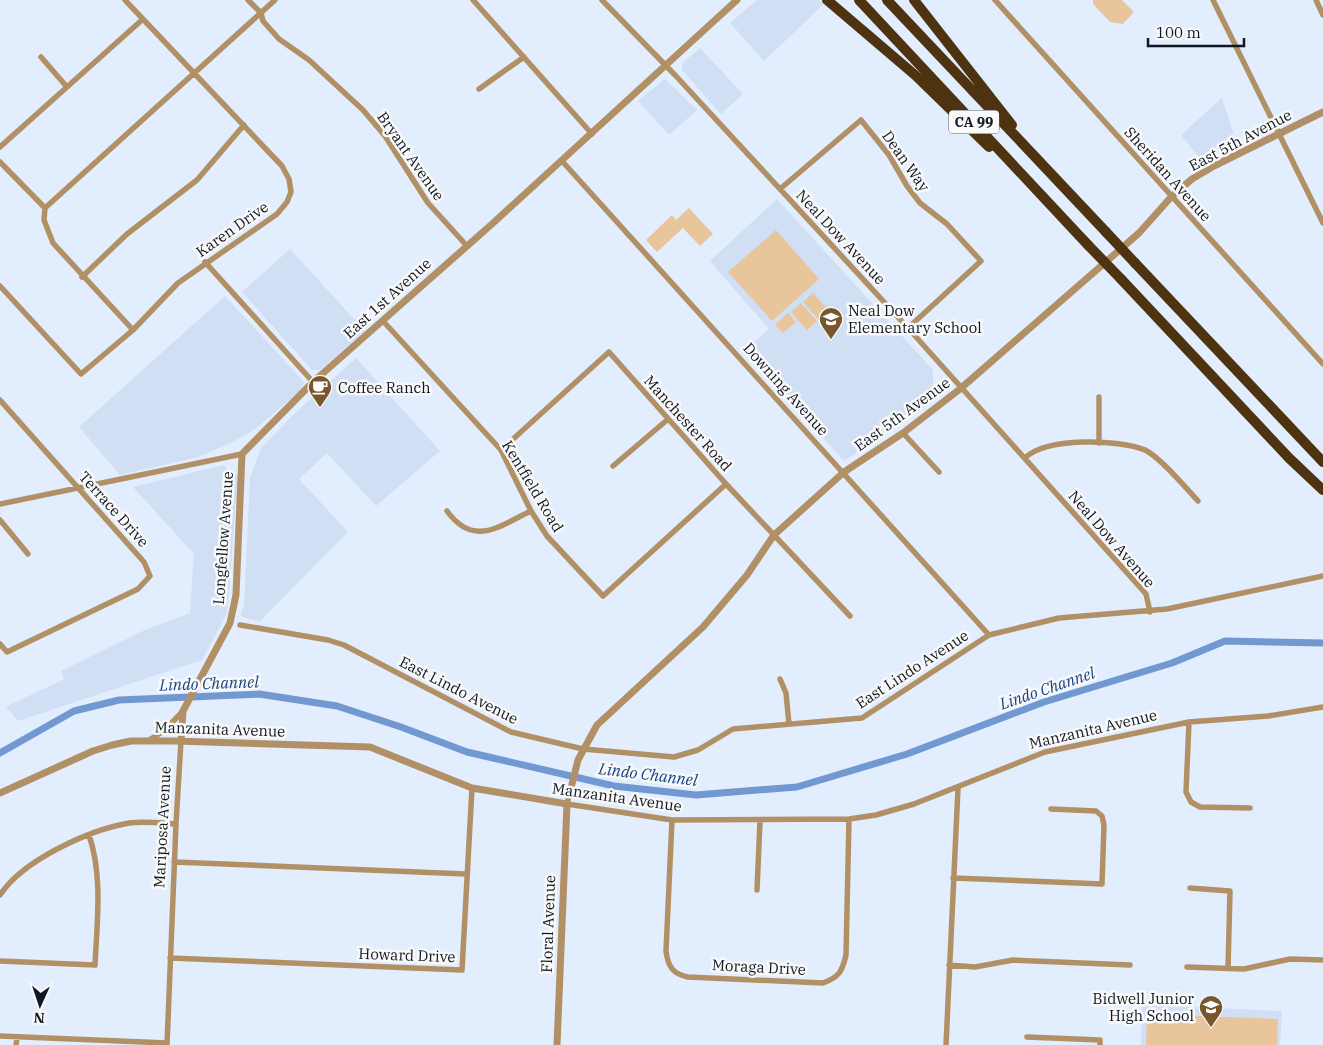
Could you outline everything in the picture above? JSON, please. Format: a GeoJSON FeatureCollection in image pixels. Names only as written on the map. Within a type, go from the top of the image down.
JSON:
{"type":"FeatureCollection","features":[{"type":"Feature","properties":{"kind":"highway"},"geometry":{"type":"LineString","coordinates":[[827,0],[915,75],[1001,159],[1014,166]]}},
{"type":"Feature","properties":{"kind":"highway","name":"CA 99"},"geometry":{"type":"LineString","coordinates":[[859,0],[1289,458],[1323,490]]}},
{"type":"Feature","properties":{"kind":"highway","name":"CA 99"},"geometry":{"type":"LineString","coordinates":[[887,0],[1323,462]]}},
{"type":"Feature","properties":{"kind":"highway"},"geometry":{"type":"LineString","coordinates":[[914,0],[1012,125],[1032,155]]}},
{"type":"Feature","properties":{"kind":"street","name":"Karen Drive"},"geometry":{"type":"LineString","coordinates":[[0,286],[81,374],[133,330],[178,283],[205,262],[256,230],[277,214],[290,198],[287,174],[244,125],[125,0]]}},
{"type":"Feature","properties":{"kind":"street","name":"Bryant Avenue"},"geometry":{"type":"LineString","coordinates":[[248,0],[279,39],[310,60],[363,110],[385,136],[428,203],[467,246]]}},
{"type":"Feature","properties":{"kind":"street"},"geometry":{"type":"LineString","coordinates":[[133,330],[82,277],[53,242],[44,220],[45,208],[193,72],[275,0]]}},
{"type":"Feature","properties":{"kind":"street"},"geometry":{"type":"LineString","coordinates":[[473,0],[592,134]]}},
{"type":"Feature","properties":{"kind":"street","name":"Neal Dow Avenue"},"geometry":{"type":"LineString","coordinates":[[602,0],[780,189],[908,328],[960,389],[1025,458],[1146,594],[1150,612]]}},
{"type":"Feature","properties":{"kind":"street","name":"East 1st Avenue"},"geometry":{"type":"LineString","coordinates":[[242,454],[313,382],[383,322],[592,134],[737,0]]}},
{"type":"Feature","properties":{"kind":"street","name":"Sheridan Avenue"},"geometry":{"type":"LineString","coordinates":[[995,0],[1323,364]]}},
{"type":"Feature","properties":{"kind":"street"},"geometry":{"type":"LineString","coordinates":[[1213,0],[1323,223]]}},
{"type":"Feature","properties":{"kind":"street"},"geometry":{"type":"LineString","coordinates":[[1316,0],[1323,15]]}},
{"type":"Feature","properties":{"kind":"street"},"geometry":{"type":"LineString","coordinates":[[0,147],[142,18]]}},
{"type":"Feature","properties":{"kind":"street"},"geometry":{"type":"LineString","coordinates":[[41,57],[66,87]]}},
{"type":"Feature","properties":{"kind":"street"},"geometry":{"type":"LineString","coordinates":[[479,89],[524,57]]}},
{"type":"Feature","properties":{"kind":"street","name":"East 5th Avenue"},"geometry":{"type":"LineString","coordinates":[[567,804],[578,760],[597,725],[702,627],[726,600],[774,535],[844,472],[903,433],[960,389],[1139,233],[1172,196],[1205,171],[1323,112]]}},
{"type":"Feature","properties":{"kind":"street","name":"Dean Way"},"geometry":{"type":"LineString","coordinates":[[780,189],[861,120],[889,155],[907,186],[920,203],[947,224],[981,261],[908,328]]}},
{"type":"Feature","properties":{"kind":"street"},"geometry":{"type":"LineString","coordinates":[[82,277],[127,234],[197,180],[244,125]]}},
{"type":"Feature","properties":{"kind":"street","name":"Downing Avenue"},"geometry":{"type":"LineString","coordinates":[[562,161],[989,635]]}},
{"type":"Feature","properties":{"kind":"street"},"geometry":{"type":"LineString","coordinates":[[0,162],[45,208]]}},
{"type":"Feature","properties":{"kind":"street"},"geometry":{"type":"LineString","coordinates":[[205,262],[313,382]]}},
{"type":"Feature","properties":{"kind":"street","name":"Kentfield Road"},"geometry":{"type":"LineString","coordinates":[[383,322],[500,450],[531,511],[558,549],[603,596],[726,484]]}},
{"type":"Feature","properties":{"kind":"street","name":"Manchester Road"},"geometry":{"type":"LineString","coordinates":[[500,450],[609,352],[667,420],[850,616]]}},
{"type":"Feature","properties":{"kind":"street"},"geometry":{"type":"LineString","coordinates":[[1099,397],[1099,443]]}},
{"type":"Feature","properties":{"kind":"street","name":"Terrace Drive"},"geometry":{"type":"LineString","coordinates":[[0,400],[144,562],[150,576],[138,589],[7,652],[0,644]]}},
{"type":"Feature","properties":{"kind":"street"},"geometry":{"type":"LineString","coordinates":[[613,466],[667,420]]}},
{"type":"Feature","properties":{"kind":"street"},"geometry":{"type":"LineString","coordinates":[[903,433],[939,472]]}},
{"type":"Feature","properties":{"kind":"street"},"geometry":{"type":"LineString","coordinates":[[1025,458],[1035,450],[1055,444],[1099,443],[1146,450],[1198,501]]}},
{"type":"Feature","properties":{"kind":"street"},"geometry":{"type":"LineString","coordinates":[[0,504],[242,454]]}},
{"type":"Feature","properties":{"kind":"street","name":"Longfellow Avenue"},"geometry":{"type":"LineString","coordinates":[[230,623],[236,595],[242,454]]}},
{"type":"Feature","properties":{"kind":"street"},"geometry":{"type":"LineString","coordinates":[[448,511],[465,529],[480,533],[531,511]]}},
{"type":"Feature","properties":{"kind":"street"},"geometry":{"type":"LineString","coordinates":[[0,520],[28,554]]}},
{"type":"Feature","properties":{"kind":"street","name":"East Lindo Avenue"},"geometry":{"type":"LineString","coordinates":[[240,625],[328,640],[344,645],[495,725],[526,736],[583,749],[674,757],[698,750],[733,729],[855,720],[869,716],[989,635],[1059,618],[1150,612],[1323,576]]}},
{"type":"Feature","properties":{"kind":"street","name":"Mariposa Avenue"},"geometry":{"type":"LineString","coordinates":[[167,1044],[174,862],[183,712],[230,623]]}},
{"type":"Feature","properties":{"kind":"street"},"geometry":{"type":"LineString","coordinates":[[780,679],[786,693],[789,724]]}},
{"type":"Feature","properties":{"kind":"street","name":"Manzanita Avenue"},"geometry":{"type":"LineString","coordinates":[[0,793],[93,751],[131,741],[181,741],[370,747],[472,788],[672,820],[849,819],[895,810],[958,788],[1045,752],[1188,722],[1268,716],[1323,707]]}},
{"type":"Feature","properties":{"kind":"street"},"geometry":{"type":"LineString","coordinates":[[148,741],[164,731],[183,712]]}},
{"type":"Feature","properties":{"kind":"street"},"geometry":{"type":"LineString","coordinates":[[1188,722],[1186,792],[1191,802],[1200,807],[1250,808]]}},
{"type":"Feature","properties":{"kind":"street","name":"Howard Drive"},"geometry":{"type":"LineString","coordinates":[[170,958],[462,970],[472,788]]}},
{"type":"Feature","properties":{"kind":"street"},"geometry":{"type":"LineString","coordinates":[[946,1045],[958,788]]}},
{"type":"Feature","properties":{"kind":"street","name":"Floral Avenue"},"geometry":{"type":"LineString","coordinates":[[557,1045],[567,804]]}},
{"type":"Feature","properties":{"kind":"street"},"geometry":{"type":"LineString","coordinates":[[953,878],[1102,884],[1104,825],[1102,816],[1096,810],[1051,808]]}},
{"type":"Feature","properties":{"kind":"street","name":"Moraga Drive"},"geometry":{"type":"LineString","coordinates":[[672,820],[666,951],[668,965],[677,974],[823,983],[835,978],[843,968],[846,955],[849,819]]}},
{"type":"Feature","properties":{"kind":"street"},"geometry":{"type":"LineString","coordinates":[[757,890],[760,821]]}},
{"type":"Feature","properties":{"kind":"street"},"geometry":{"type":"LineString","coordinates":[[0,895],[22,872],[40,859],[89,835],[131,823],[176,824]]}},
{"type":"Feature","properties":{"kind":"street"},"geometry":{"type":"LineString","coordinates":[[0,961],[95,965],[97,882],[95,853],[89,835]]}},
{"type":"Feature","properties":{"kind":"street"},"geometry":{"type":"LineString","coordinates":[[174,862],[466,874]]}},
{"type":"Feature","properties":{"kind":"street"},"geometry":{"type":"LineString","coordinates":[[1190,888],[1230,891],[1228,969]]}},
{"type":"Feature","properties":{"kind":"street"},"geometry":{"type":"LineString","coordinates":[[1187,967],[1228,969],[1257,967],[1290,959],[1323,960]]}},
{"type":"Feature","properties":{"kind":"street"},"geometry":{"type":"LineString","coordinates":[[949,965],[975,967],[1013,960],[1130,965]]}},
{"type":"Feature","properties":{"kind":"street"},"geometry":{"type":"LineString","coordinates":[[0,1036],[167,1044]]}},
{"type":"Feature","properties":{"kind":"street"},"geometry":{"type":"LineString","coordinates":[[16,1045],[17,1037]]}},
{"type":"Feature","properties":{"kind":"street"},"geometry":{"type":"LineString","coordinates":[[1027,1037],[1100,1040],[1100,1045]]}},
{"type":"Feature","properties":{"kind":"shaded area"},"geometry":{"type":"Polygon","coordinates":[[[757,0],[818,0],[824,4],[764,61],[730,23],[757,0]]]}},
{"type":"Feature","properties":{"kind":"shaded area"},"geometry":{"type":"Polygon","coordinates":[[[1093,0],[1122,0],[1134,12],[1123,24],[1110,22],[1093,4],[1093,0]]]}},
{"type":"Feature","properties":{"kind":"shaded area"},"geometry":{"type":"Polygon","coordinates":[[[700,48],[743,94],[721,114],[682,70],[682,65],[700,48]]]}},
{"type":"Feature","properties":{"kind":"shaded area"},"geometry":{"type":"Polygon","coordinates":[[[665,79],[697,110],[669,135],[638,101],[665,79]]]}},
{"type":"Feature","properties":{"kind":"shaded area"},"geometry":{"type":"Polygon","coordinates":[[[1222,98],[1237,144],[1202,161],[1181,135],[1222,98]]]}},
{"type":"Feature","properties":{"kind":"shaded area","name":"Neal Dow Elementary School"},"geometry":{"type":"Polygon","coordinates":[[[777,199],[933,370],[933,402],[844,461],[745,351],[769,329],[710,261],[777,199]]]}},
{"type":"Feature","properties":{"kind":"shaded area"},"geometry":{"type":"Polygon","coordinates":[[[689,208],[713,234],[700,246],[683,228],[657,252],[646,240],[672,215],[676,220],[689,208]]]}},
{"type":"Feature","properties":{"kind":"shaded area"},"geometry":{"type":"Polygon","coordinates":[[[776,230],[819,279],[772,321],[728,272],[776,230]]]}},
{"type":"Feature","properties":{"kind":"shaded area"},"geometry":{"type":"Polygon","coordinates":[[[290,249],[365,331],[320,370],[312,370],[242,292],[290,249]]]}},
{"type":"Feature","properties":{"kind":"shaded area"},"geometry":{"type":"Polygon","coordinates":[[[813,293],[829,311],[819,320],[803,302],[813,293]]]}},
{"type":"Feature","properties":{"kind":"shaded area"},"geometry":{"type":"Polygon","coordinates":[[[225,296],[304,382],[300,391],[255,429],[233,442],[198,457],[120,475],[79,427],[225,296]]]}},
{"type":"Feature","properties":{"kind":"shaded area"},"geometry":{"type":"Polygon","coordinates":[[[801,303],[817,321],[807,330],[791,312],[801,303]]]}},
{"type":"Feature","properties":{"kind":"shaded area"},"geometry":{"type":"Polygon","coordinates":[[[788,313],[796,322],[783,333],[775,325],[788,313]]]}},
{"type":"Feature","properties":{"kind":"shaded area"},"geometry":{"type":"Polygon","coordinates":[[[356,358],[440,451],[376,506],[327,453],[299,479],[348,532],[260,621],[245,618],[241,616],[241,612],[244,608],[250,478],[261,448],[293,415],[356,358]]]}},
{"type":"Feature","properties":{"kind":"shaded area"},"geometry":{"type":"Polygon","coordinates":[[[224,465],[231,475],[238,474],[228,604],[226,615],[202,660],[18,721],[6,707],[64,679],[61,671],[145,630],[190,613],[194,554],[133,487],[224,465]]]}},
{"type":"Feature","properties":{"kind":"shaded area","name":"Bidwell Junior High School"},"geometry":{"type":"Polygon","coordinates":[[[1142,1005],[1282,1011],[1280,1045],[1141,1045],[1142,1005]]]}},
{"type":"Feature","properties":{"kind":"shaded area","name":"Bidwell Junior High School"},"geometry":{"type":"Polygon","coordinates":[[[1147,1014],[1278,1019],[1277,1045],[1146,1045],[1147,1014]]]}},
{"type":"Feature","properties":{"kind":"waterway","name":"Lindo Channel"},"geometry":{"type":"LineString","coordinates":[[0,753],[74,711],[119,700],[259,694],[337,706],[401,727],[467,752],[614,786],[696,795],[797,787],[907,754],[1044,702],[1172,663],[1225,641],[1323,643]]}},
{"type":"Feature","properties":{"kind":"place","name":"Neal Dow Elementary School"},"geometry":{"type":"Point","coordinates":[831,340]}},
{"type":"Feature","properties":{"kind":"place","name":"Coffee Ranch"},"geometry":{"type":"Point","coordinates":[320,408]}},
{"type":"Feature","properties":{"kind":"place","name":"Bidwell Junior High School"},"geometry":{"type":"Point","coordinates":[1211,1028]}}]}
